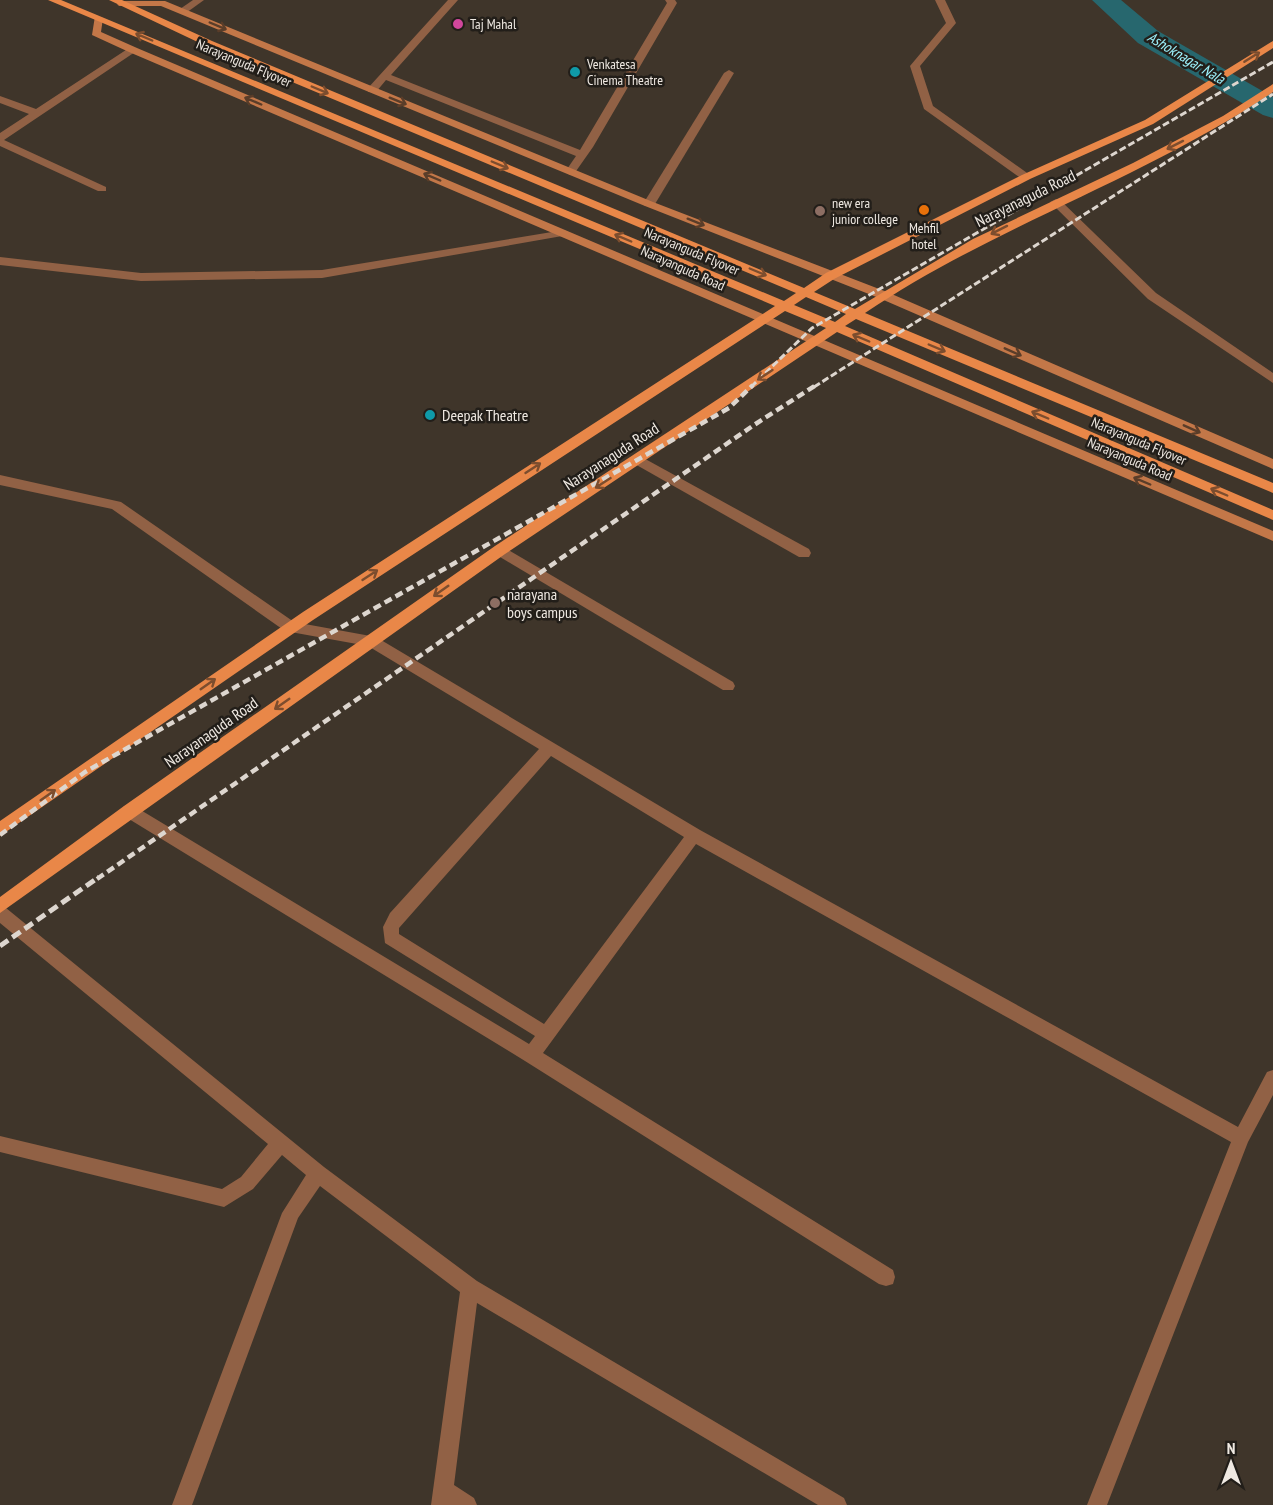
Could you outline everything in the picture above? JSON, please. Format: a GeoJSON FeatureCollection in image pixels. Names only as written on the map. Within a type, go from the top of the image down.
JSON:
{"type":"FeatureCollection","features":[{"type":"Feature","properties":{"kind":"main road","name":"Narayanguda Flyover"},"geometry":{"type":"LineString","coordinates":[[53,0],[850,333],[1273,515]]}},
{"type":"Feature","properties":{"kind":"main road","name":"Narayanguda Flyover"},"geometry":{"type":"LineString","coordinates":[[118,2],[208,43],[1273,488]]}},
{"type":"Feature","properties":{"kind":"main road","name":"Narayanaguda Road"},"geometry":{"type":"LineString","coordinates":[[0,829],[290,627],[830,276],[1026,177],[1149,122],[1273,44]]}},
{"type":"Feature","properties":{"kind":"main road","name":"Narayanaguda Road"},"geometry":{"type":"LineString","coordinates":[[0,906],[129,811],[500,550],[883,295],[977,241],[1137,165],[1227,118],[1273,87]]}},
{"type":"Feature","properties":{"kind":"street"},"geometry":{"type":"LineString","coordinates":[[183,11],[199,0]]}},
{"type":"Feature","properties":{"kind":"street"},"geometry":{"type":"LineString","coordinates":[[372,90],[453,0]]}},
{"type":"Feature","properties":{"kind":"street"},"geometry":{"type":"LineString","coordinates":[[570,171],[582,155],[672,3],[670,0]]}},
{"type":"Feature","properties":{"kind":"street"},"geometry":{"type":"LineString","coordinates":[[940,0],[951,23],[915,66],[928,107],[1026,177]]}},
{"type":"Feature","properties":{"kind":"street"},"geometry":{"type":"LineString","coordinates":[[118,2],[162,3],[183,11],[649,204],[883,295],[1273,464]]}},
{"type":"Feature","properties":{"kind":"street","name":"Narayanguda Road"},"geometry":{"type":"LineString","coordinates":[[98,18],[96,33],[133,50],[1273,536]]}},
{"type":"Feature","properties":{"kind":"street"},"geometry":{"type":"LineString","coordinates":[[102,189],[0,140],[36,113],[133,50]]}},
{"type":"Feature","properties":{"kind":"street"},"geometry":{"type":"LineString","coordinates":[[649,204],[729,73]]}},
{"type":"Feature","properties":{"kind":"street"},"geometry":{"type":"LineString","coordinates":[[385,76],[582,155]]}},
{"type":"Feature","properties":{"kind":"street"},"geometry":{"type":"LineString","coordinates":[[0,99],[36,113]]}},
{"type":"Feature","properties":{"kind":"street"},"geometry":{"type":"LineString","coordinates":[[1056,202],[1152,296],[1273,379]]}},
{"type":"Feature","properties":{"kind":"street"},"geometry":{"type":"LineString","coordinates":[[0,261],[141,277],[322,274],[564,233]]}},
{"type":"Feature","properties":{"kind":"street"},"geometry":{"type":"LineString","coordinates":[[638,460],[804,553]]}},
{"type":"Feature","properties":{"kind":"street"},"geometry":{"type":"LineString","coordinates":[[0,480],[116,505],[290,627],[371,641],[694,836],[1241,1138]]}},
{"type":"Feature","properties":{"kind":"street"},"geometry":{"type":"LineString","coordinates":[[500,550],[728,686]]}},
{"type":"Feature","properties":{"kind":"street"},"geometry":{"type":"LineString","coordinates":[[546,1034],[392,938],[391,927],[396,918],[549,748]]}},
{"type":"Feature","properties":{"kind":"street"},"geometry":{"type":"LineString","coordinates":[[129,811],[531,1055],[886,1276]]}},
{"type":"Feature","properties":{"kind":"street"},"geometry":{"type":"LineString","coordinates":[[531,1055],[694,836]]}},
{"type":"Feature","properties":{"kind":"street"},"geometry":{"type":"LineString","coordinates":[[0,914],[318,1173],[470,1288],[837,1505]]}},
{"type":"Feature","properties":{"kind":"street"},"geometry":{"type":"LineString","coordinates":[[1097,1505],[1241,1138],[1273,1078]]}},
{"type":"Feature","properties":{"kind":"street"},"geometry":{"type":"LineString","coordinates":[[0,1144],[224,1198],[247,1183],[281,1142]]}},
{"type":"Feature","properties":{"kind":"street"},"geometry":{"type":"LineString","coordinates":[[182,1505],[291,1213],[318,1173]]}},
{"type":"Feature","properties":{"kind":"street"},"geometry":{"type":"LineString","coordinates":[[467,1505],[443,1498],[470,1288]]}},
{"type":"Feature","properties":{"kind":"waterway","name":"Ashoknagar Nala"},"geometry":{"type":"LineString","coordinates":[[1105,0],[1148,37],[1273,109]]}},
{"type":"Feature","properties":{"kind":"railway"},"geometry":{"type":"LineString","coordinates":[[751,387],[812,328],[1273,62]]}},
{"type":"Feature","properties":{"kind":"railway"},"geometry":{"type":"LineString","coordinates":[[814,387],[1273,94]]}},
{"type":"Feature","properties":{"kind":"railway"},"geometry":{"type":"LineString","coordinates":[[0,835],[85,772],[729,408],[753,385]]}},
{"type":"Feature","properties":{"kind":"railway"},"geometry":{"type":"LineString","coordinates":[[97,879],[754,425],[816,385]]}},
{"type":"Feature","properties":{"kind":"railway"},"geometry":{"type":"LineString","coordinates":[[0,946],[99,877]]}},
{"type":"Feature","properties":{"kind":"place","name":"Taj Mahal"},"geometry":{"type":"Point","coordinates":[458,24]}},
{"type":"Feature","properties":{"kind":"place","name":"Venkatesa Cinema Theatre"},"geometry":{"type":"Point","coordinates":[575,72]}},
{"type":"Feature","properties":{"kind":"place","name":"Mehfil hotel"},"geometry":{"type":"Point","coordinates":[924,210]}},
{"type":"Feature","properties":{"kind":"place","name":"new era junior college"},"geometry":{"type":"Point","coordinates":[820,211]}},
{"type":"Feature","properties":{"kind":"place","name":"Deepak Theatre"},"geometry":{"type":"Point","coordinates":[430,415]}},
{"type":"Feature","properties":{"kind":"place","name":"narayana boys campus"},"geometry":{"type":"Point","coordinates":[495,603]}}]}
